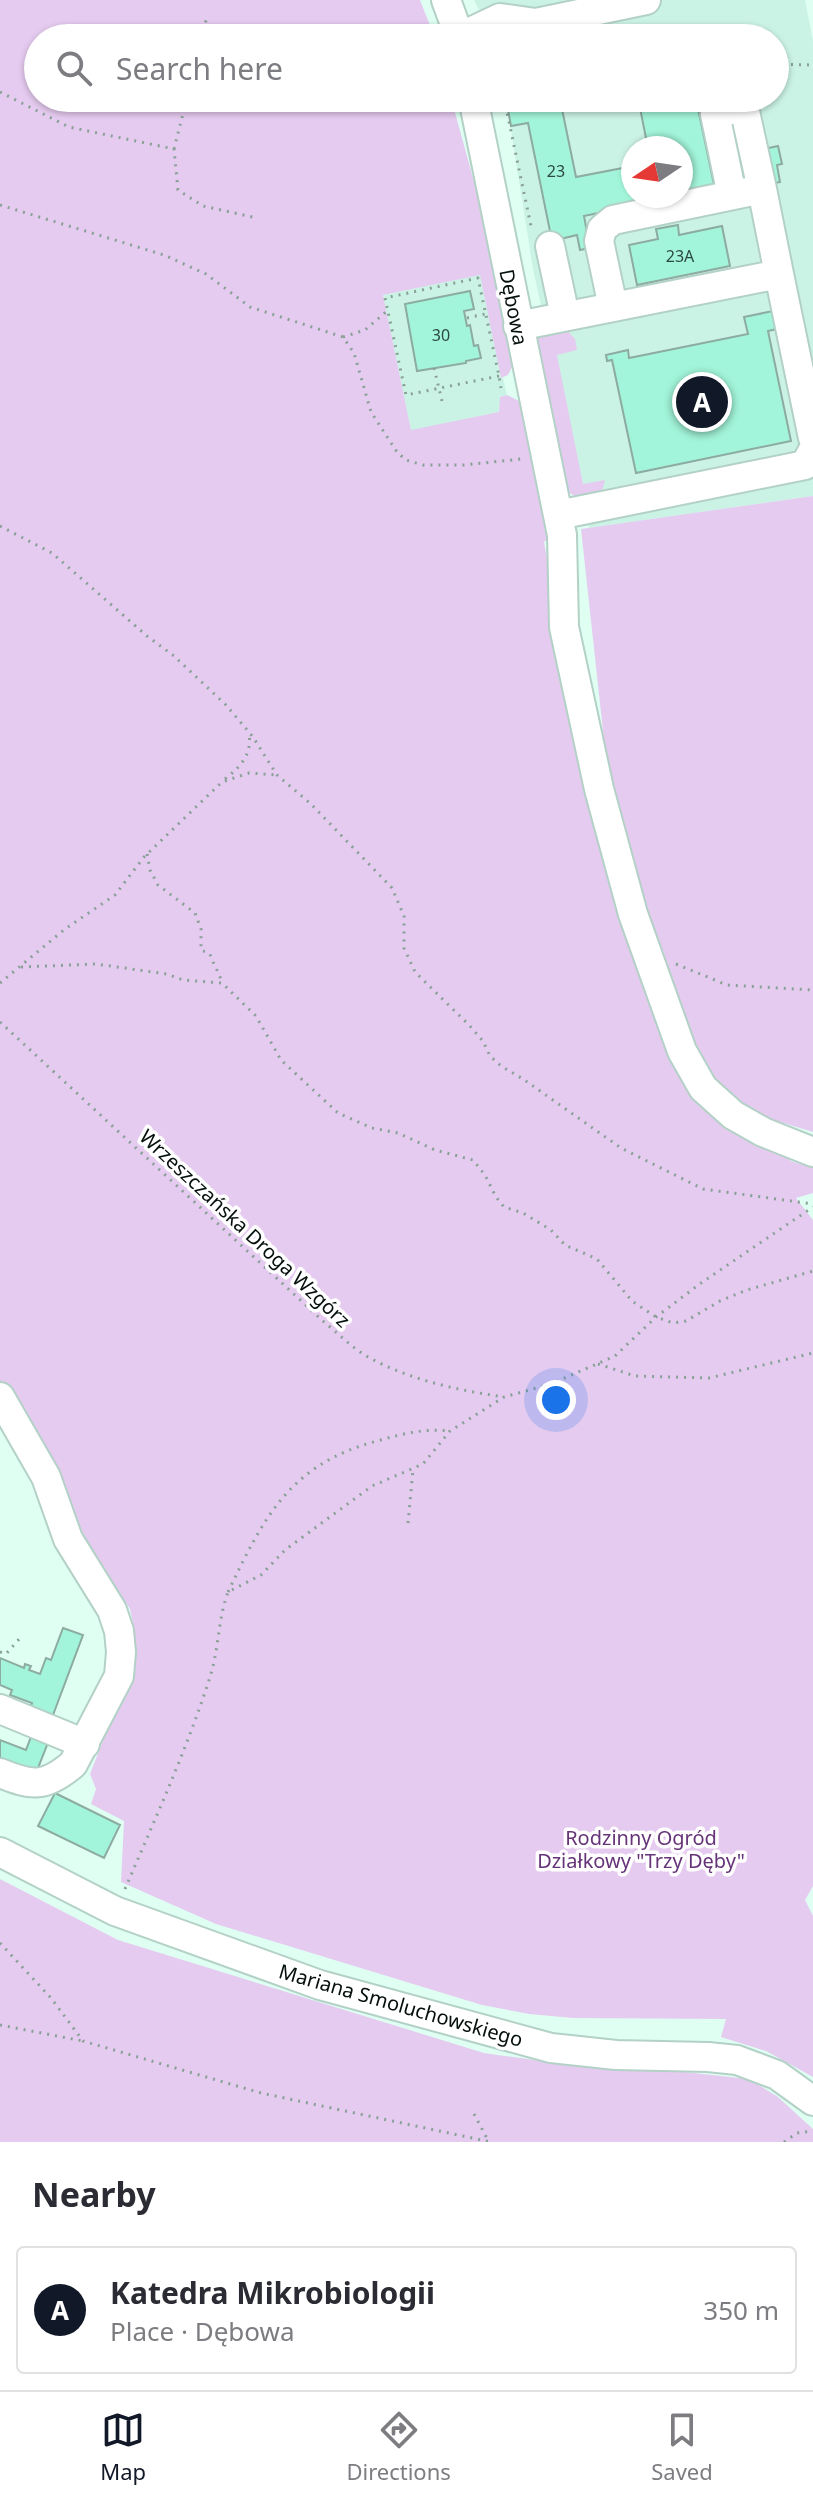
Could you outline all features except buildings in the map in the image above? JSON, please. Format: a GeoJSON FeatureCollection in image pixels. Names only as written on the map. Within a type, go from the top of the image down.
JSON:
{"type":"FeatureCollection","features":[{"type":"Feature","properties":{"kind":"street"},"geometry":{"type":"LineString","coordinates":[[446,0],[455,24]]}},
{"type":"Feature","properties":{"kind":"street"},"geometry":{"type":"LineString","coordinates":[[487,24],[500,18],[536,23],[646,0]]}},
{"type":"Feature","properties":{"kind":"street","name":"Dębowa"},"geometry":{"type":"LineString","coordinates":[[476,112],[558,515],[564,558],[564,627],[613,845],[644,948],[682,1051],[703,1088],[733,1115],[763,1132],[813,1152]]}},
{"type":"Feature","properties":{"kind":"street"},"geometry":{"type":"LineString","coordinates":[[723,112],[715,114],[732,195]]}},
{"type":"Feature","properties":{"kind":"street"},"geometry":{"type":"LineString","coordinates":[[745,112],[813,438]]}},
{"type":"Feature","properties":{"kind":"street"},"geometry":{"type":"LineString","coordinates":[[613,307],[599,241],[602,229],[613,220],[762,189]]}},
{"type":"Feature","properties":{"kind":"street"},"geometry":{"type":"LineString","coordinates":[[550,246],[565,316]]}},
{"type":"Feature","properties":{"kind":"street"},"geometry":{"type":"LineString","coordinates":[[518,326],[779,274]]}},
{"type":"Feature","properties":{"kind":"street"},"geometry":{"type":"LineString","coordinates":[[558,515],[805,465],[813,450]]}},
{"type":"Feature","properties":{"kind":"street"},"geometry":{"type":"LineString","coordinates":[[0,1397],[46,1477],[68,1539],[112,1610],[119,1631],[121,1652],[119,1676],[73,1764],[49,1781],[38,1784],[0,1773]]}},
{"type":"Feature","properties":{"kind":"street"},"geometry":{"type":"LineString","coordinates":[[0,1709],[85,1744]]}},
{"type":"Feature","properties":{"kind":"street","name":"Mariana Smoluchowskiego"},"geometry":{"type":"LineString","coordinates":[[0,1852],[115,1911],[320,1985],[538,2045],[616,2055],[737,2060],[777,2075],[813,2101]]}},
{"type":"Feature","properties":{"kind":"path"},"geometry":{"type":"LineString","coordinates":[[205,24],[207,16]]}},
{"type":"Feature","properties":{"kind":"path"},"geometry":{"type":"LineString","coordinates":[[789,64],[813,65]]}},
{"type":"Feature","properties":{"kind":"path"},"geometry":{"type":"LineString","coordinates":[[0,92],[24,104]]}},
{"type":"Feature","properties":{"kind":"path"},"geometry":{"type":"LineString","coordinates":[[39,112],[69,127],[174,149]]}},
{"type":"Feature","properties":{"kind":"path"},"geometry":{"type":"LineString","coordinates":[[183,112],[174,149],[178,190],[203,206],[257,218]]}},
{"type":"Feature","properties":{"kind":"path"},"geometry":{"type":"LineString","coordinates":[[507,112],[534,240],[550,246]]}},
{"type":"Feature","properties":{"kind":"path"},"geometry":{"type":"LineString","coordinates":[[0,205],[164,255],[206,274],[250,307],[343,337],[365,330],[388,310]]}},
{"type":"Feature","properties":{"kind":"path"},"geometry":{"type":"LineString","coordinates":[[499,376],[406,395],[385,298],[478,278],[485,314],[499,376],[501,388]]}},
{"type":"Feature","properties":{"kind":"path"},"geometry":{"type":"LineString","coordinates":[[467,318],[485,314]]}},
{"type":"Feature","properties":{"kind":"path"},"geometry":{"type":"LineString","coordinates":[[343,337],[354,353],[371,412],[397,452],[406,460],[423,465],[464,465],[545,457]]}},
{"type":"Feature","properties":{"kind":"path"},"geometry":{"type":"LineString","coordinates":[[434,368],[442,401]]}},
{"type":"Feature","properties":{"kind":"path"},"geometry":{"type":"LineString","coordinates":[[0,526],[52,553],[174,656],[226,705],[277,775],[311,804],[392,888],[404,916],[404,948],[415,972],[469,1025],[483,1041],[490,1056],[501,1066],[621,1148],[703,1189],[813,1206]]}},
{"type":"Feature","properties":{"kind":"path"},"geometry":{"type":"LineString","coordinates":[[0,983],[65,929],[115,895],[147,854],[241,766],[247,755],[249,733]]}},
{"type":"Feature","properties":{"kind":"path"},"geometry":{"type":"LineString","coordinates":[[222,782],[249,773],[277,775]]}},
{"type":"Feature","properties":{"kind":"path"},"geometry":{"type":"LineString","coordinates":[[147,854],[150,870],[158,885],[195,913],[201,929],[201,950],[210,954],[218,966],[222,983],[256,1016],[281,1060],[338,1113],[372,1128],[398,1133],[435,1150],[473,1160],[504,1207],[523,1213],[551,1230],[565,1245],[597,1259],[632,1301],[656,1317],[673,1323],[686,1321],[720,1301],[747,1290],[813,1271]]}},
{"type":"Feature","properties":{"kind":"path"},"geometry":{"type":"LineString","coordinates":[[644,948],[727,985],[813,990]]}},
{"type":"Feature","properties":{"kind":"path"},"geometry":{"type":"LineString","coordinates":[[21,967],[96,964],[167,974],[183,980],[222,983]]}},
{"type":"Feature","properties":{"kind":"path","name":"Wrzeszczańska Droga Wzgórz"},"geometry":{"type":"LineString","coordinates":[[0,1022],[324,1322],[366,1356],[456,1390],[504,1397]]}},
{"type":"Feature","properties":{"kind":"path"},"geometry":{"type":"LineString","coordinates":[[228,1592],[261,1575],[285,1550],[372,1486],[423,1464],[450,1431],[504,1397],[551,1384],[615,1356],[656,1317],[813,1206]]}},
{"type":"Feature","properties":{"kind":"path"},"geometry":{"type":"LineString","coordinates":[[598,1364],[635,1376],[709,1378],[813,1353]]}},
{"type":"Feature","properties":{"kind":"path"},"geometry":{"type":"LineString","coordinates":[[115,1911],[181,1758],[211,1673],[221,1612],[228,1592],[256,1534],[274,1507],[301,1478],[329,1459],[366,1444],[430,1429],[450,1431]]}},
{"type":"Feature","properties":{"kind":"path"},"geometry":{"type":"LineString","coordinates":[[408,1523],[413,1470]]}},
{"type":"Feature","properties":{"kind":"path"},"geometry":{"type":"LineString","coordinates":[[0,1652],[6,1654],[20,1638]]}},
{"type":"Feature","properties":{"kind":"path"},"geometry":{"type":"LineString","coordinates":[[0,1943],[51,1998],[83,2041]]}},
{"type":"Feature","properties":{"kind":"path"},"geometry":{"type":"LineString","coordinates":[[0,2025],[83,2041],[261,2093],[490,2142]]}},
{"type":"Feature","properties":{"kind":"path"},"geometry":{"type":"LineString","coordinates":[[474,2114],[490,2142]]}},
{"type":"Feature","properties":{"kind":"path"},"geometry":{"type":"LineString","coordinates":[[784,2142],[797,2133],[813,2131]]}},
{"type":"Feature","properties":{"kind":"shaded area"},"geometry":{"type":"Polygon","coordinates":[[[474,0],[805,0],[813,41],[813,496],[589,528],[533,269],[508,112],[789,112],[789,24],[487,24],[474,0]]]}},
{"type":"Feature","properties":{"kind":"shaded area"},"geometry":{"type":"Polygon","coordinates":[[[481,274],[507,395],[500,397],[500,412],[411,431],[383,295],[481,274]]]}},
{"type":"Feature","properties":{"kind":"green space","name":"Rodzinny Ogród Działkowy \"Trzy Dęby\""},"geometry":{"type":"Polygon","coordinates":[[[0,0],[420,0],[429,24],[24,24],[24,112],[455,112],[497,265],[515,361],[508,375],[501,378],[480,275],[383,295],[411,430],[499,412],[500,397],[507,395],[521,402],[552,535],[544,542],[599,845],[630,951],[661,1026],[791,1161],[813,1168],[813,1193],[796,1198],[813,1220],[813,1886],[805,1900],[813,1916],[813,2077],[766,2051],[721,2037],[726,2019],[573,2018],[482,2005],[216,1924],[121,1882],[124,1821],[91,1804],[96,1789],[90,1774],[135,1658],[135,1633],[130,1609],[75,1524],[0,1394],[0,0]]]}},
{"type":"Feature","properties":{"kind":"green space"},"geometry":{"type":"Polygon","coordinates":[[[566,329],[575,339],[577,350],[557,355],[583,484],[605,480],[601,494],[580,500],[567,491],[536,342],[539,336],[566,329]]]}},
{"type":"Feature","properties":{"kind":"green space"},"geometry":{"type":"Polygon","coordinates":[[[813,496],[813,1132],[767,1118],[735,1100],[709,1074],[682,1015],[664,953],[642,904],[608,777],[581,529],[813,496]]]}},
{"type":"Feature","properties":{"kind":"green space"},"geometry":{"type":"Polygon","coordinates":[[[0,1879],[118,1940],[484,2053],[577,2066],[666,2070],[749,2079],[778,2097],[813,2129],[813,2142],[0,2142],[0,1879]]]}},
{"type":"Feature","properties":{"kind":"place","name":"Katedra Mikrobiologii"},"geometry":{"type":"Point","coordinates":[702,402]}}]}
